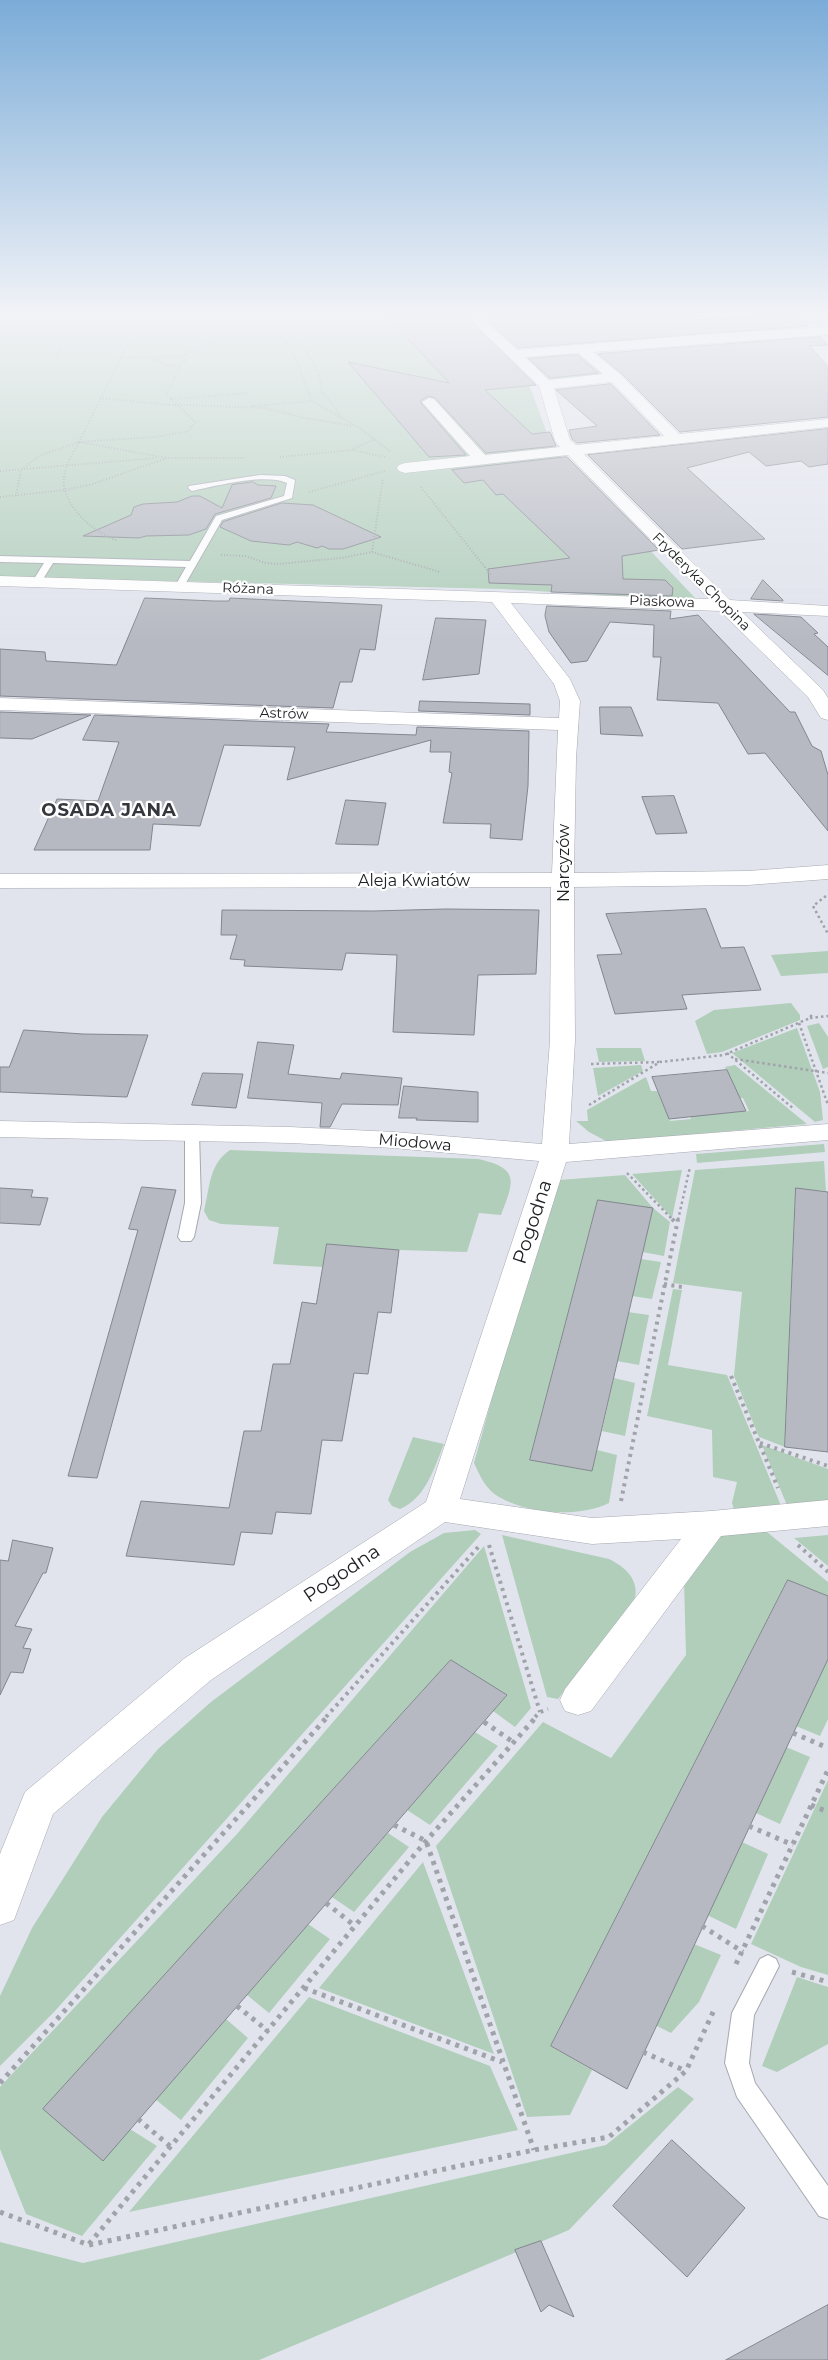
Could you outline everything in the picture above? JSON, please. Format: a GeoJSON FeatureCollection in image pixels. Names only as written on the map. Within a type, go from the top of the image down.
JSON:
{"type":"FeatureCollection","features":[{"type":"Feature","properties":{"kind":"street"},"geometry":{"type":"LineString","coordinates":[[447,422],[481,460]]}},
{"type":"Feature","properties":{"kind":"street","name":"Fryderyka Chopina"},"geometry":{"type":"LineString","coordinates":[[557,422],[563,441],[810,688],[826,710]]}},
{"type":"Feature","properties":{"kind":"street"},"geometry":{"type":"LineString","coordinates":[[659,422],[675,439]]}},
{"type":"Feature","properties":{"kind":"street"},"geometry":{"type":"LineString","coordinates":[[405,468],[828,423]]}},
{"type":"Feature","properties":{"kind":"street","name":"Różana"},"geometry":{"type":"LineString","coordinates":[[0,581],[496,596]]}},
{"type":"Feature","properties":{"kind":"street","name":"Piaskowa"},"geometry":{"type":"LineString","coordinates":[[496,596],[828,611]]}},
{"type":"Feature","properties":{"kind":"street","name":"Narcyzów"},"geometry":{"type":"LineString","coordinates":[[496,596],[563,683],[570,701],[562,880],[564,901],[560,1108],[555,1154]]}},
{"type":"Feature","properties":{"kind":"street","name":"Astrów"},"geometry":{"type":"LineString","coordinates":[[0,704],[568,724]]}},
{"type":"Feature","properties":{"kind":"street","name":"Aleja Kwiatów"},"geometry":{"type":"LineString","coordinates":[[0,881],[748,878],[828,872]]}},
{"type":"Feature","properties":{"kind":"street","name":"Miodowa"},"geometry":{"type":"LineString","coordinates":[[0,1129],[394,1140],[555,1154],[825,1132]]}},
{"type":"Feature","properties":{"kind":"street","name":"Pogodna"},"geometry":{"type":"LineString","coordinates":[[0,1907],[38,1804],[198,1669],[440,1510],[555,1154]]}},
{"type":"Feature","properties":{"kind":"street"},"geometry":{"type":"LineString","coordinates":[[440,1510],[592,1531],[711,1524],[828,1513]]}},
{"type":"Feature","properties":{"kind":"street"},"geometry":{"type":"LineString","coordinates":[[578,1700],[711,1524]]}},
{"type":"Feature","properties":{"kind":"lane"},"geometry":{"type":"LineString","coordinates":[[180,586],[219,518],[288,498],[292,482],[284,478],[218,482],[192,488]]}},
{"type":"Feature","properties":{"kind":"lane"},"geometry":{"type":"LineString","coordinates":[[0,559],[194,564]]}},
{"type":"Feature","properties":{"kind":"lane"},"geometry":{"type":"LineString","coordinates":[[37,582],[50,560]]}},
{"type":"Feature","properties":{"kind":"lane"},"geometry":{"type":"LineString","coordinates":[[186,1236],[193,1203],[192,1133]]}},
{"type":"Feature","properties":{"kind":"lane"},"geometry":{"type":"LineString","coordinates":[[768,1966],[743,2013],[736,2062],[745,2089],[828,2207]]}},
{"type":"Feature","properties":{"kind":"path"},"geometry":{"type":"LineString","coordinates":[[88,422],[66,467],[64,487],[73,506],[102,535],[120,541]]}},
{"type":"Feature","properties":{"kind":"path"},"geometry":{"type":"LineString","coordinates":[[16,496],[21,470],[39,456],[79,442],[154,437],[189,431],[195,422]]}},
{"type":"Feature","properties":{"kind":"path"},"geometry":{"type":"LineString","coordinates":[[330,422],[354,426]]}},
{"type":"Feature","properties":{"kind":"path"},"geometry":{"type":"LineString","coordinates":[[348,422],[389,449],[500,587],[502,591],[496,596]]}},
{"type":"Feature","properties":{"kind":"path"},"geometry":{"type":"LineString","coordinates":[[352,450],[375,439]]}},
{"type":"Feature","properties":{"kind":"path"},"geometry":{"type":"LineString","coordinates":[[0,471],[66,467],[134,459],[168,458],[120,451],[79,442]]}},
{"type":"Feature","properties":{"kind":"path"},"geometry":{"type":"LineString","coordinates":[[288,498],[383,471],[405,468]]}},
{"type":"Feature","properties":{"kind":"path"},"geometry":{"type":"LineString","coordinates":[[372,552],[383,471]]}},
{"type":"Feature","properties":{"kind":"path"},"geometry":{"type":"LineString","coordinates":[[200,554],[245,556],[266,563],[278,564],[341,558],[372,552],[459,578],[472,592],[472,595]]}},
{"type":"Feature","properties":{"kind":"path"},"geometry":{"type":"LineString","coordinates":[[828,894],[813,906],[828,934]]}},
{"type":"Feature","properties":{"kind":"path"},"geometry":{"type":"LineString","coordinates":[[561,1064],[660,1062],[727,1053],[799,1023],[811,1016],[828,1016]]}},
{"type":"Feature","properties":{"kind":"path"},"geometry":{"type":"LineString","coordinates":[[799,1023],[828,1105]]}},
{"type":"Feature","properties":{"kind":"path"},"geometry":{"type":"LineString","coordinates":[[727,1053],[825,1132]]}},
{"type":"Feature","properties":{"kind":"path"},"geometry":{"type":"LineString","coordinates":[[734,1059],[817,1074],[828,1072]]}},
{"type":"Feature","properties":{"kind":"path"},"geometry":{"type":"LineString","coordinates":[[582,1109],[660,1062]]}},
{"type":"Feature","properties":{"kind":"path"},"geometry":{"type":"LineString","coordinates":[[615,1529],[664,1284],[691,1166],[691,1144]]}},
{"type":"Feature","properties":{"kind":"path"},"geometry":{"type":"LineString","coordinates":[[624,1171],[677,1224]]}},
{"type":"Feature","properties":{"kind":"path"},"geometry":{"type":"LineString","coordinates":[[664,1284],[682,1287]]}},
{"type":"Feature","properties":{"kind":"path"},"geometry":{"type":"LineString","coordinates":[[731,1376],[790,1516]]}},
{"type":"Feature","properties":{"kind":"path"},"geometry":{"type":"LineString","coordinates":[[759,1443],[828,1466]]}},
{"type":"Feature","properties":{"kind":"path"},"geometry":{"type":"LineString","coordinates":[[0,2082],[487,1538],[540,1712]]}},
{"type":"Feature","properties":{"kind":"path"},"geometry":{"type":"LineString","coordinates":[[89,2245],[426,1840],[513,1742],[540,1712],[578,1700]]}},
{"type":"Feature","properties":{"kind":"path"},"geometry":{"type":"LineString","coordinates":[[484,1722],[513,1742]]}},
{"type":"Feature","properties":{"kind":"path"},"geometry":{"type":"LineString","coordinates":[[793,1733],[828,1748]]}},
{"type":"Feature","properties":{"kind":"path"},"geometry":{"type":"LineString","coordinates":[[734,1969],[828,1770]]}},
{"type":"Feature","properties":{"kind":"path"},"geometry":{"type":"LineString","coordinates":[[812,1805],[828,1812]]}},
{"type":"Feature","properties":{"kind":"path"},"geometry":{"type":"LineString","coordinates":[[394,1825],[426,1840],[534,2150]]}},
{"type":"Feature","properties":{"kind":"path"},"geometry":{"type":"LineString","coordinates":[[749,1826],[792,1845]]}},
{"type":"Feature","properties":{"kind":"path"},"geometry":{"type":"LineString","coordinates":[[326,1903],[355,1926]]}},
{"type":"Feature","properties":{"kind":"path"},"geometry":{"type":"LineString","coordinates":[[702,1926],[742,1952]]}},
{"type":"Feature","properties":{"kind":"path"},"geometry":{"type":"LineString","coordinates":[[304,1988],[503,2062]]}},
{"type":"Feature","properties":{"kind":"path"},"geometry":{"type":"LineString","coordinates":[[0,2206],[1,2212],[89,2245],[534,2150],[610,2137],[686,2071],[718,2003]]}},
{"type":"Feature","properties":{"kind":"path"},"geometry":{"type":"LineString","coordinates":[[237,2006],[268,2031]]}},
{"type":"Feature","properties":{"kind":"path"},"geometry":{"type":"LineString","coordinates":[[643,2052],[686,2071]]}},
{"type":"Feature","properties":{"kind":"path"},"geometry":{"type":"LineString","coordinates":[[138,2119],[171,2147]]}},
{"type":"Feature","properties":{"kind":"green space"},"geometry":{"type":"Polygon","coordinates":[[[0,422],[543,422],[552,447],[698,601],[503,589],[0,577],[0,422]]]}},
{"type":"Feature","properties":{"kind":"green space"},"geometry":{"type":"Polygon","coordinates":[[[828,951],[828,973],[781,976],[771,955],[828,951]]]}},
{"type":"Feature","properties":{"kind":"green space"},"geometry":{"type":"Polygon","coordinates":[[[791,1003],[800,1015],[800,1020],[722,1052],[707,1054],[695,1021],[714,1010],[791,1003]]]}},
{"type":"Feature","properties":{"kind":"green space"},"geometry":{"type":"Polygon","coordinates":[[[819,1023],[828,1037],[828,1067],[823,1069],[807,1026],[819,1023]]]}},
{"type":"Feature","properties":{"kind":"green space"},"geometry":{"type":"Polygon","coordinates":[[[797,1028],[820,1092],[823,1120],[815,1122],[732,1053],[797,1028]]]}},
{"type":"Feature","properties":{"kind":"green space"},"geometry":{"type":"Polygon","coordinates":[[[596,1048],[641,1048],[645,1061],[599,1062],[596,1048]]]}},
{"type":"Feature","properties":{"kind":"green space"},"geometry":{"type":"Polygon","coordinates":[[[641,1065],[643,1071],[598,1096],[593,1068],[641,1065]]]}},
{"type":"Feature","properties":{"kind":"green space"},"geometry":{"type":"Polygon","coordinates":[[[735,1065],[807,1124],[608,1142],[589,1132],[576,1121],[588,1121],[587,1110],[646,1077],[651,1091],[657,1091],[670,1121],[691,1119],[689,1114],[696,1116],[749,1111],[743,1098],[740,1098],[725,1067],[735,1065]]]}},
{"type":"Feature","properties":{"kind":"green space"},"geometry":{"type":"Polygon","coordinates":[[[824,1144],[825,1152],[697,1163],[696,1154],[824,1144]]]}},
{"type":"Feature","properties":{"kind":"green space"},"geometry":{"type":"Polygon","coordinates":[[[230,1150],[478,1159],[507,1171],[511,1184],[501,1215],[479,1213],[467,1252],[399,1250],[327,1244],[323,1267],[273,1264],[279,1227],[221,1224],[209,1220],[204,1211],[214,1169],[230,1150]]]}},
{"type":"Feature","properties":{"kind":"green space"},"geometry":{"type":"Polygon","coordinates":[[[824,1161],[826,1191],[796,1189],[785,1447],[759,1437],[734,1376],[742,1292],[673,1283],[695,1170],[824,1161]]]}},
{"type":"Feature","properties":{"kind":"green space"},"geometry":{"type":"Polygon","coordinates":[[[682,1170],[672,1218],[632,1174],[682,1170]]]}},
{"type":"Feature","properties":{"kind":"green space"},"geometry":{"type":"Polygon","coordinates":[[[625,1175],[653,1208],[670,1222],[664,1256],[642,1252],[598,1200],[530,1460],[592,1471],[597,1450],[617,1455],[609,1503],[583,1511],[554,1512],[511,1503],[490,1491],[474,1463],[547,1200],[559,1180],[625,1175]]]}},
{"type":"Feature","properties":{"kind":"green space"},"geometry":{"type":"Polygon","coordinates":[[[641,1259],[661,1262],[652,1299],[632,1296],[641,1259]]]}},
{"type":"Feature","properties":{"kind":"green space"},"geometry":{"type":"Polygon","coordinates":[[[673,1289],[682,1290],[668,1365],[727,1375],[784,1513],[737,1519],[732,1503],[737,1482],[713,1477],[712,1430],[647,1416],[673,1289]]]}},
{"type":"Feature","properties":{"kind":"green space"},"geometry":{"type":"Polygon","coordinates":[[[628,1312],[649,1315],[639,1365],[617,1361],[628,1312]]]}},
{"type":"Feature","properties":{"kind":"green space"},"geometry":{"type":"Polygon","coordinates":[[[614,1378],[635,1383],[625,1436],[602,1431],[614,1378]]]}},
{"type":"Feature","properties":{"kind":"green space"},"geometry":{"type":"Polygon","coordinates":[[[413,1437],[444,1444],[433,1472],[423,1490],[409,1504],[400,1509],[392,1506],[388,1500],[413,1437]]]}},
{"type":"Feature","properties":{"kind":"green space"},"geometry":{"type":"Polygon","coordinates":[[[762,1445],[828,1469],[828,1504],[789,1510],[762,1445]]]}},
{"type":"Feature","properties":{"kind":"green space"},"geometry":{"type":"Polygon","coordinates":[[[475,1530],[481,1534],[54,2012],[0,2066],[0,1996],[32,1928],[102,1817],[158,1749],[211,1702],[410,1552],[444,1533],[475,1530]]]}},
{"type":"Feature","properties":{"kind":"green space"},"geometry":{"type":"Polygon","coordinates":[[[767,1532],[828,1582],[828,1596],[788,1580],[551,2046],[592,2070],[570,2115],[527,2117],[436,1846],[543,1722],[611,1758],[686,1655],[684,1581],[713,1533],[767,1532]]]}},
{"type":"Feature","properties":{"kind":"green space"},"geometry":{"type":"Polygon","coordinates":[[[502,1535],[609,1559],[630,1574],[633,1579],[636,1591],[635,1598],[558,1699],[547,1697],[502,1535]]]}},
{"type":"Feature","properties":{"kind":"green space"},"geometry":{"type":"Polygon","coordinates":[[[828,1535],[828,1566],[794,1538],[828,1535]]]}},
{"type":"Feature","properties":{"kind":"green space"},"geometry":{"type":"Polygon","coordinates":[[[484,1546],[531,1708],[515,1727],[493,1711],[507,1695],[451,1660],[44,2109],[130,2129],[157,2146],[82,2236],[26,2214],[0,2149],[0,2087],[237,1834],[484,1546]]]}},
{"type":"Feature","properties":{"kind":"green space"},"geometry":{"type":"Polygon","coordinates":[[[828,1659],[828,1719],[820,1736],[796,1726],[828,1659]]]}},
{"type":"Feature","properties":{"kind":"green space"},"geometry":{"type":"Polygon","coordinates":[[[475,1732],[498,1746],[430,1825],[407,1810],[475,1732]]]}},
{"type":"Feature","properties":{"kind":"green space"},"geometry":{"type":"Polygon","coordinates":[[[786,1747],[810,1757],[780,1824],[756,1813],[786,1747]]]}},
{"type":"Feature","properties":{"kind":"green space"},"geometry":{"type":"Polygon","coordinates":[[[828,1780],[828,1975],[801,1967],[751,1944],[828,1780]]]}},
{"type":"Feature","properties":{"kind":"green space"},"geometry":{"type":"Polygon","coordinates":[[[388,1833],[409,1847],[354,1912],[332,1897],[388,1833]]]}},
{"type":"Feature","properties":{"kind":"green space"},"geometry":{"type":"Polygon","coordinates":[[[742,1842],[768,1854],[736,1929],[707,1915],[742,1842]]]}},
{"type":"Feature","properties":{"kind":"green space"},"geometry":{"type":"Polygon","coordinates":[[[423,1862],[494,2054],[319,1988],[423,1862]]]}},
{"type":"Feature","properties":{"kind":"green space"},"geometry":{"type":"Polygon","coordinates":[[[308,1924],[330,1939],[269,2013],[247,1995],[308,1924]]]}},
{"type":"Feature","properties":{"kind":"green space"},"geometry":{"type":"Polygon","coordinates":[[[694,1944],[721,1955],[699,2002],[671,2033],[655,2025],[694,1944]]]}},
{"type":"Feature","properties":{"kind":"green space"},"geometry":{"type":"Polygon","coordinates":[[[797,1977],[828,1987],[828,2044],[777,2072],[762,2066],[797,1977]]]}},
{"type":"Feature","properties":{"kind":"green space"},"geometry":{"type":"Polygon","coordinates":[[[309,1997],[490,2066],[518,2130],[129,2212],[309,1997]]]}},
{"type":"Feature","properties":{"kind":"green space"},"geometry":{"type":"Polygon","coordinates":[[[226,2019],[248,2038],[181,2120],[155,2099],[226,2019]]]}},
{"type":"Feature","properties":{"kind":"green space"},"geometry":{"type":"Polygon","coordinates":[[[678,2087],[694,2099],[569,2230],[259,2360],[0,2360],[0,2242],[83,2263],[606,2145],[678,2087]]]}},
{"type":"Feature","properties":{"kind":"building"},"geometry":{"type":"Polygon","coordinates":[[[399,422],[438,422],[466,455],[429,457],[399,422]]]}},
{"type":"Feature","properties":{"kind":"building"},"geometry":{"type":"Polygon","coordinates":[[[457,422],[519,422],[532,434],[550,432],[556,446],[486,453],[457,422]]]}},
{"type":"Feature","properties":{"kind":"building"},"geometry":{"type":"Polygon","coordinates":[[[593,422],[648,422],[660,435],[577,443],[572,439],[569,430],[597,426],[593,422]]]}},
{"type":"Feature","properties":{"kind":"building"},"geometry":{"type":"Polygon","coordinates":[[[670,422],[777,422],[680,432],[670,422]]]}},
{"type":"Feature","properties":{"kind":"building"},"geometry":{"type":"Polygon","coordinates":[[[828,429],[828,464],[809,467],[801,461],[766,466],[749,452],[687,468],[765,539],[682,549],[588,455],[828,429]]]}},
{"type":"Feature","properties":{"kind":"building"},"geometry":{"type":"Polygon","coordinates":[[[567,457],[659,550],[622,556],[623,579],[665,580],[673,588],[672,596],[551,592],[552,585],[489,583],[488,569],[570,558],[503,494],[496,495],[483,480],[464,483],[452,470],[567,457]]]}},
{"type":"Feature","properties":{"kind":"building"},"geometry":{"type":"Polygon","coordinates":[[[253,482],[258,485],[276,486],[271,498],[215,514],[206,529],[189,535],[146,536],[139,538],[83,536],[131,515],[134,507],[143,504],[177,502],[192,496],[200,496],[222,508],[232,485],[253,482]]]}},
{"type":"Feature","properties":{"kind":"building"},"geometry":{"type":"Polygon","coordinates":[[[282,503],[313,505],[381,537],[343,549],[329,549],[322,546],[317,548],[297,542],[289,545],[251,541],[220,527],[223,522],[282,503]]]}},
{"type":"Feature","properties":{"kind":"building"},"geometry":{"type":"Polygon","coordinates":[[[763,580],[783,600],[783,601],[751,599],[763,580]]]}},
{"type":"Feature","properties":{"kind":"building"},"geometry":{"type":"Polygon","coordinates":[[[145,598],[229,601],[230,598],[382,605],[375,650],[360,649],[352,682],[340,682],[333,708],[0,696],[0,649],[45,652],[46,661],[116,665],[145,598]]]}},
{"type":"Feature","properties":{"kind":"building"},"geometry":{"type":"Polygon","coordinates":[[[547,606],[671,611],[670,619],[698,615],[790,712],[795,712],[812,746],[821,751],[828,775],[828,831],[765,753],[748,754],[718,703],[657,700],[661,657],[653,657],[654,625],[610,622],[587,661],[571,663],[549,632],[545,616],[547,606]]]}},
{"type":"Feature","properties":{"kind":"building"},"geometry":{"type":"Polygon","coordinates":[[[754,614],[801,617],[818,633],[814,634],[828,647],[828,675],[754,614]]]}},
{"type":"Feature","properties":{"kind":"building"},"geometry":{"type":"Polygon","coordinates":[[[436,618],[486,620],[479,674],[423,680],[436,618]]]}},
{"type":"Feature","properties":{"kind":"building"},"geometry":{"type":"Polygon","coordinates":[[[420,701],[530,704],[530,715],[419,711],[420,701]]]}},
{"type":"Feature","properties":{"kind":"building"},"geometry":{"type":"Polygon","coordinates":[[[600,707],[631,707],[643,736],[601,734],[600,707]]]}},
{"type":"Feature","properties":{"kind":"building"},"geometry":{"type":"Polygon","coordinates":[[[0,712],[91,715],[32,739],[0,738],[0,712]]]}},
{"type":"Feature","properties":{"kind":"building"},"geometry":{"type":"Polygon","coordinates":[[[95,715],[329,724],[326,732],[416,735],[417,727],[529,731],[528,786],[522,840],[490,838],[491,824],[443,823],[452,773],[449,772],[451,752],[430,752],[431,740],[287,780],[295,747],[224,745],[200,826],[153,824],[150,850],[34,850],[57,799],[98,801],[119,742],[83,740],[95,715]]]}},
{"type":"Feature","properties":{"kind":"building"},"geometry":{"type":"Polygon","coordinates":[[[674,796],[687,833],[656,834],[642,797],[674,796]]]}},
{"type":"Feature","properties":{"kind":"building"},"geometry":{"type":"Polygon","coordinates":[[[346,800],[386,803],[378,845],[336,844],[346,800]]]}},
{"type":"Feature","properties":{"kind":"building"},"geometry":{"type":"Polygon","coordinates":[[[446,909],[539,910],[536,974],[478,975],[474,1035],[393,1032],[397,955],[346,953],[342,970],[244,966],[245,960],[230,959],[237,935],[221,935],[222,910],[373,911],[446,909]]]}},
{"type":"Feature","properties":{"kind":"building"},"geometry":{"type":"Polygon","coordinates":[[[706,909],[721,948],[744,947],[761,990],[682,995],[687,1009],[615,1014],[597,955],[622,954],[606,914],[706,909]]]}},
{"type":"Feature","properties":{"kind":"building"},"geometry":{"type":"Polygon","coordinates":[[[24,1030],[83,1034],[148,1035],[127,1097],[0,1092],[0,1067],[9,1067],[24,1030]]]}},
{"type":"Feature","properties":{"kind":"building"},"geometry":{"type":"Polygon","coordinates":[[[258,1042],[294,1045],[288,1074],[340,1079],[342,1073],[402,1078],[398,1105],[342,1104],[330,1127],[320,1127],[322,1103],[248,1098],[258,1042]]]}},
{"type":"Feature","properties":{"kind":"building"},"geometry":{"type":"Polygon","coordinates":[[[727,1070],[746,1111],[669,1119],[652,1077],[727,1070]]]}},
{"type":"Feature","properties":{"kind":"building"},"geometry":{"type":"Polygon","coordinates":[[[203,1073],[243,1074],[236,1108],[192,1105],[203,1073]]]}},
{"type":"Feature","properties":{"kind":"building"},"geometry":{"type":"Polygon","coordinates":[[[404,1086],[478,1092],[478,1122],[399,1118],[404,1086]]]}},
{"type":"Feature","properties":{"kind":"building"},"geometry":{"type":"Polygon","coordinates":[[[142,1187],[176,1190],[97,1478],[68,1476],[138,1230],[129,1229],[142,1187]]]}},
{"type":"Feature","properties":{"kind":"building"},"geometry":{"type":"Polygon","coordinates":[[[0,1188],[33,1190],[31,1197],[48,1198],[40,1225],[0,1223],[0,1188]]]}},
{"type":"Feature","properties":{"kind":"building"},"geometry":{"type":"Polygon","coordinates":[[[796,1188],[828,1192],[828,1452],[785,1447],[796,1188]]]}},
{"type":"Feature","properties":{"kind":"building"},"geometry":{"type":"Polygon","coordinates":[[[598,1200],[653,1208],[592,1471],[530,1460],[598,1200]]]}},
{"type":"Feature","properties":{"kind":"building"},"geometry":{"type":"Polygon","coordinates":[[[327,1244],[399,1250],[391,1313],[378,1312],[368,1374],[354,1373],[342,1441],[322,1440],[311,1514],[276,1512],[272,1534],[241,1532],[234,1565],[126,1556],[141,1501],[229,1508],[244,1431],[261,1431],[273,1364],[290,1364],[302,1302],[316,1304],[327,1244]]]}},
{"type":"Feature","properties":{"kind":"building"},"geometry":{"type":"Polygon","coordinates":[[[13,1540],[53,1548],[46,1573],[43,1573],[15,1626],[32,1629],[23,1648],[31,1649],[23,1673],[11,1672],[0,1695],[0,1560],[8,1561],[13,1540]]]}},
{"type":"Feature","properties":{"kind":"building"},"geometry":{"type":"Polygon","coordinates":[[[788,1580],[828,1596],[828,1659],[627,2089],[551,2046],[788,1580]]]}},
{"type":"Feature","properties":{"kind":"building"},"geometry":{"type":"Polygon","coordinates":[[[451,1660],[507,1695],[103,2161],[43,2109],[451,1660]]]}},
{"type":"Feature","properties":{"kind":"building"},"geometry":{"type":"Polygon","coordinates":[[[672,2140],[745,2208],[687,2277],[613,2206],[672,2140]]]}},
{"type":"Feature","properties":{"kind":"building"},"geometry":{"type":"Polygon","coordinates":[[[541,2241],[574,2317],[549,2305],[541,2312],[515,2250],[541,2241]]]}},
{"type":"Feature","properties":{"kind":"building"},"geometry":{"type":"Polygon","coordinates":[[[828,2305],[828,2360],[726,2360],[828,2305]]]}},
{"type":"Feature","properties":{"kind":"district","name":"OSADA JANA"},"geometry":{"type":"Point","coordinates":[109,811]}}]}
